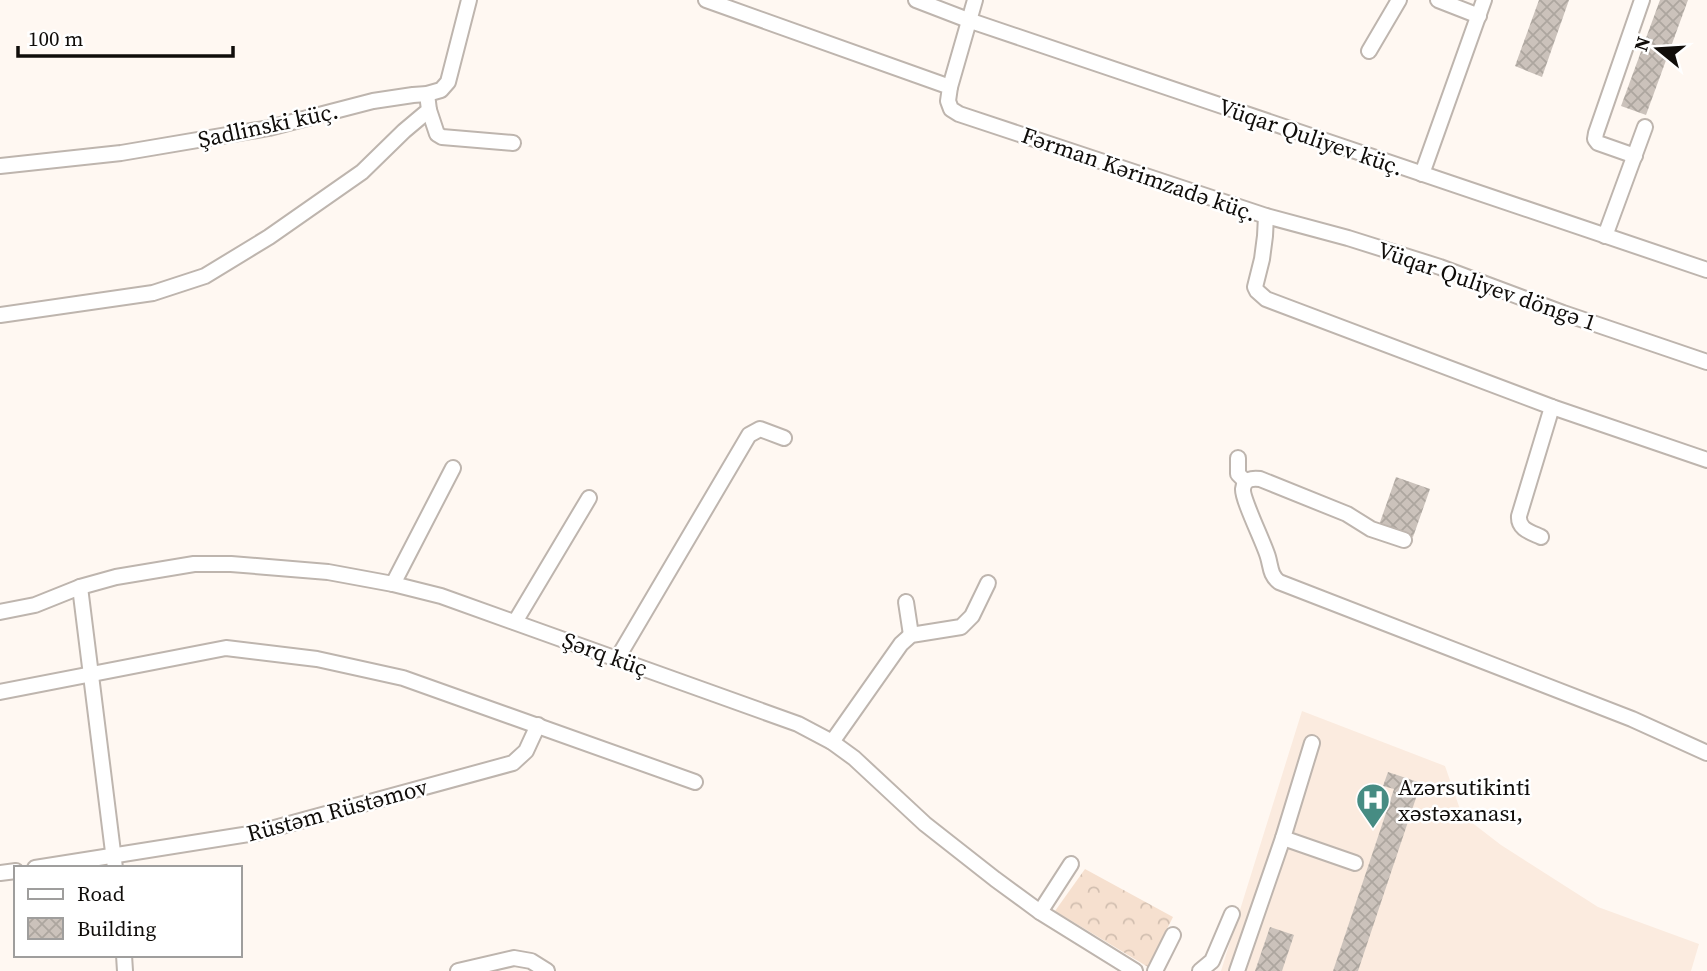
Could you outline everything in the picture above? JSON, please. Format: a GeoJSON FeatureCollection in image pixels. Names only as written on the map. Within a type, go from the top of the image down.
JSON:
{"type":"FeatureCollection","features":[{"type":"Feature","properties":{"kind":"street"},"geometry":{"type":"LineString","coordinates":[[469,0],[448,82],[441,90],[427,94],[429,110],[437,134],[442,137],[513,143]]}},
{"type":"Feature","properties":{"kind":"street"},"geometry":{"type":"LineString","coordinates":[[706,0],[950,87],[975,0]]}},
{"type":"Feature","properties":{"kind":"street","name":"Vüqar Quliyev küç."},"geometry":{"type":"LineString","coordinates":[[915,0],[1707,270]]}},
{"type":"Feature","properties":{"kind":"street"},"geometry":{"type":"LineString","coordinates":[[1370,51],[1399,0]]}},
{"type":"Feature","properties":{"kind":"street"},"geometry":{"type":"LineString","coordinates":[[1438,0],[1479,16]]}},
{"type":"Feature","properties":{"kind":"street"},"geometry":{"type":"LineString","coordinates":[[1422,174],[1485,0]]}},
{"type":"Feature","properties":{"kind":"street"},"geometry":{"type":"LineString","coordinates":[[1635,156],[1598,143],[1595,139],[1642,0]]}},
{"type":"Feature","properties":{"kind":"street","name":"Fərman Kərimzadə küç."},"geometry":{"type":"LineString","coordinates":[[950,87],[948,101],[951,109],[959,114],[1266,216],[1262,259],[1255,287],[1266,299],[1552,407],[1707,460]]}},
{"type":"Feature","properties":{"kind":"street","name":"Şadlinski küç."},"geometry":{"type":"LineString","coordinates":[[0,166],[121,153],[269,128],[373,102],[427,94]]}},
{"type":"Feature","properties":{"kind":"street"},"geometry":{"type":"LineString","coordinates":[[0,315],[153,293],[205,276],[269,237],[362,172],[429,110]]}},
{"type":"Feature","properties":{"kind":"street"},"geometry":{"type":"LineString","coordinates":[[1605,236],[1645,127]]}},
{"type":"Feature","properties":{"kind":"street","name":"Vüqar Quliyev döngə 1"},"geometry":{"type":"LineString","coordinates":[[1266,216],[1440,267],[1563,313],[1707,362]]}},
{"type":"Feature","properties":{"kind":"street"},"geometry":{"type":"LineString","coordinates":[[1541,537],[1522,528],[1519,516],[1552,407]]}},
{"type":"Feature","properties":{"kind":"street"},"geometry":{"type":"LineString","coordinates":[[617,659],[749,435],[760,429],[784,439]]}},
{"type":"Feature","properties":{"kind":"street"},"geometry":{"type":"LineString","coordinates":[[1238,457],[1238,474],[1245,482]]}},
{"type":"Feature","properties":{"kind":"street"},"geometry":{"type":"LineString","coordinates":[[394,584],[453,468]]}},
{"type":"Feature","properties":{"kind":"street"},"geometry":{"type":"LineString","coordinates":[[1245,482],[1260,479],[1404,540]]}},
{"type":"Feature","properties":{"kind":"street"},"geometry":{"type":"LineString","coordinates":[[1245,482],[1243,494],[1267,553],[1271,573],[1279,582],[1632,719],[1707,753]]}},
{"type":"Feature","properties":{"kind":"street"},"geometry":{"type":"LineString","coordinates":[[515,622],[589,498]]}},
{"type":"Feature","properties":{"kind":"street","name":"Şərq küç"},"geometry":{"type":"LineString","coordinates":[[0,612],[35,605],[80,587],[116,577],[194,564],[230,564],[328,572],[441,596],[798,724],[832,742],[854,758],[949,845],[1040,912],[1126,969]]}},
{"type":"Feature","properties":{"kind":"street"},"geometry":{"type":"LineString","coordinates":[[832,742],[901,644],[912,635],[961,627],[972,616],[988,583]]}},
{"type":"Feature","properties":{"kind":"street"},"geometry":{"type":"LineString","coordinates":[[80,587],[114,862]]}},
{"type":"Feature","properties":{"kind":"street"},"geometry":{"type":"LineString","coordinates":[[906,602],[912,635]]}},
{"type":"Feature","properties":{"kind":"street"},"geometry":{"type":"LineString","coordinates":[[0,692],[226,648],[317,659],[403,678],[695,782]]}},
{"type":"Feature","properties":{"kind":"street","name":"Rüstəm Rüstəmov"},"geometry":{"type":"LineString","coordinates":[[61,866],[114,862],[256,833],[513,763],[526,751],[538,725]]}},
{"type":"Feature","properties":{"kind":"street"},"geometry":{"type":"LineString","coordinates":[[1237,971],[1283,838],[1312,743]]}},
{"type":"Feature","properties":{"kind":"street"},"geometry":{"type":"LineString","coordinates":[[1283,838],[1355,863]]}},
{"type":"Feature","properties":{"kind":"street"},"geometry":{"type":"LineString","coordinates":[[1040,912],[1071,864]]}},
{"type":"Feature","properties":{"kind":"street"},"geometry":{"type":"LineString","coordinates":[[1200,971],[1212,961],[1232,914]]}},
{"type":"Feature","properties":{"kind":"street"},"geometry":{"type":"LineString","coordinates":[[1154,971],[1173,935]]}},
{"type":"Feature","properties":{"kind":"street"},"geometry":{"type":"LineString","coordinates":[[458,971],[514,958],[531,961],[547,971]]}},
{"type":"Feature","properties":{"kind":"shaded area","name":"Azərsutikinti xəstəxanası,"},"geometry":{"type":"Polygon","coordinates":[[[1302,711],[1445,766],[1462,815],[1501,845],[1598,907],[1699,944],[1691,971],[1221,971],[1302,711]]]}},
{"type":"Feature","properties":{"kind":"green space"},"geometry":{"type":"Polygon","coordinates":[[[1085,869],[1173,917],[1148,967],[1055,911],[1085,869]]]}},
{"type":"Feature","properties":{"kind":"building"},"geometry":{"type":"Polygon","coordinates":[[[1539,0],[1569,0],[1542,77],[1515,66],[1539,0]]]}},
{"type":"Feature","properties":{"kind":"building"},"geometry":{"type":"Polygon","coordinates":[[[1660,0],[1688,0],[1646,115],[1621,106],[1660,0]]]}},
{"type":"Feature","properties":{"kind":"building"},"geometry":{"type":"Polygon","coordinates":[[[1396,477],[1430,489],[1413,537],[1379,525],[1396,477]]]}},
{"type":"Feature","properties":{"kind":"building"},"geometry":{"type":"Polygon","coordinates":[[[1388,772],[1421,783],[1358,971],[1333,971],[1394,789],[1383,786],[1388,772]]]}},
{"type":"Feature","properties":{"kind":"building"},"geometry":{"type":"Polygon","coordinates":[[[1270,927],[1294,935],[1282,971],[1255,971],[1270,927]]]}},
{"type":"Feature","properties":{"kind":"place","name":"Azərsutikinti xəstəxanası,"},"geometry":{"type":"Point","coordinates":[1373,830]}}]}
